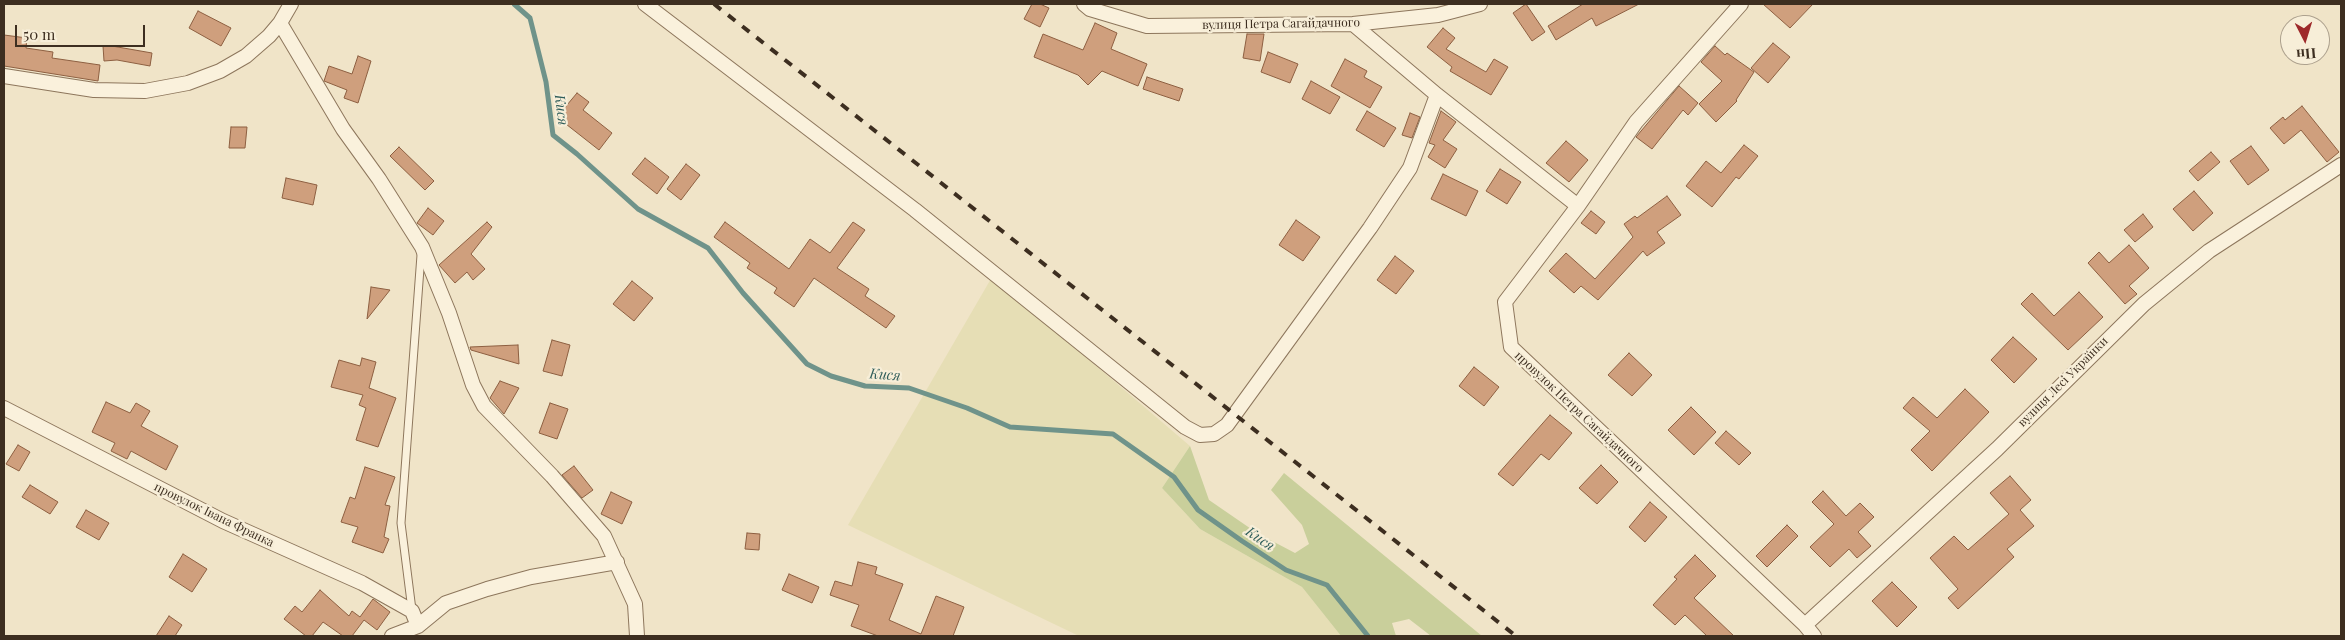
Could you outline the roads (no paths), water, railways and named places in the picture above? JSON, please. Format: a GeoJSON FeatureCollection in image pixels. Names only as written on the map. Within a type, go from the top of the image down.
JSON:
{"type":"FeatureCollection","features":[{"type":"Feature","properties":{"kind":"street"},"geometry":{"type":"LineString","coordinates":[[4,76],[94,90],[145,91],[166,88],[206,76],[232,64],[257,47],[280,24],[291,4]]}},
{"type":"Feature","properties":{"kind":"street"},"geometry":{"type":"LineString","coordinates":[[645,4],[915,210],[1185,427],[1200,435],[1214,434],[1227,425],[1370,228],[1410,168],[1436,95]]}},
{"type":"Feature","properties":{"kind":"street","name":"вулиця Петра Сагайдачного"},"geometry":{"type":"LineString","coordinates":[[1084,4],[1090,9],[1147,26],[1353,24],[1438,15],[1480,4]]}},
{"type":"Feature","properties":{"kind":"street","name":"провулок Петра Сагайдачного"},"geometry":{"type":"LineString","coordinates":[[1741,4],[1636,122],[1578,206],[1505,302],[1511,347],[1805,625],[1814,636]]}},
{"type":"Feature","properties":{"kind":"street"},"geometry":{"type":"LineString","coordinates":[[280,24],[343,129],[379,179],[422,247],[449,313],[473,385],[484,406],[552,476],[596,526],[617,562],[635,604],[637,636]]}},
{"type":"Feature","properties":{"kind":"street"},"geometry":{"type":"LineString","coordinates":[[1353,24],[1436,95],[1578,206]]}},
{"type":"Feature","properties":{"kind":"street","name":"вулиця Лесі Українки"},"geometry":{"type":"LineString","coordinates":[[1805,625],[1997,449],[2144,304],[2209,251],[2341,165]]}},
{"type":"Feature","properties":{"kind":"street","name":"провулок Івана Франка"},"geometry":{"type":"LineString","coordinates":[[4,408],[180,499],[283,549],[362,583],[412,611]]}},
{"type":"Feature","properties":{"kind":"street"},"geometry":{"type":"LineString","coordinates":[[392,636],[418,626],[446,603],[488,589],[531,577],[617,562]]}},
{"type":"Feature","properties":{"kind":"street"},"geometry":{"type":"LineString","coordinates":[[412,611],[418,626]]}},
{"type":"Feature","properties":{"kind":"lane"},"geometry":{"type":"LineString","coordinates":[[412,611],[401,523],[422,247]]}},
{"type":"Feature","properties":{"kind":"waterway","name":"Кися"},"geometry":{"type":"LineString","coordinates":[[514,4],[530,18],[546,82],[553,135],[638,209],[708,248],[743,293],[807,364],[831,376],[865,386],[909,388],[967,408],[1010,427],[1113,434],[1174,477],[1198,510],[1286,570],[1327,585],[1368,636]]}},
{"type":"Feature","properties":{"kind":"railway"},"geometry":{"type":"LineString","coordinates":[[714,4],[1516,636]]}}]}
